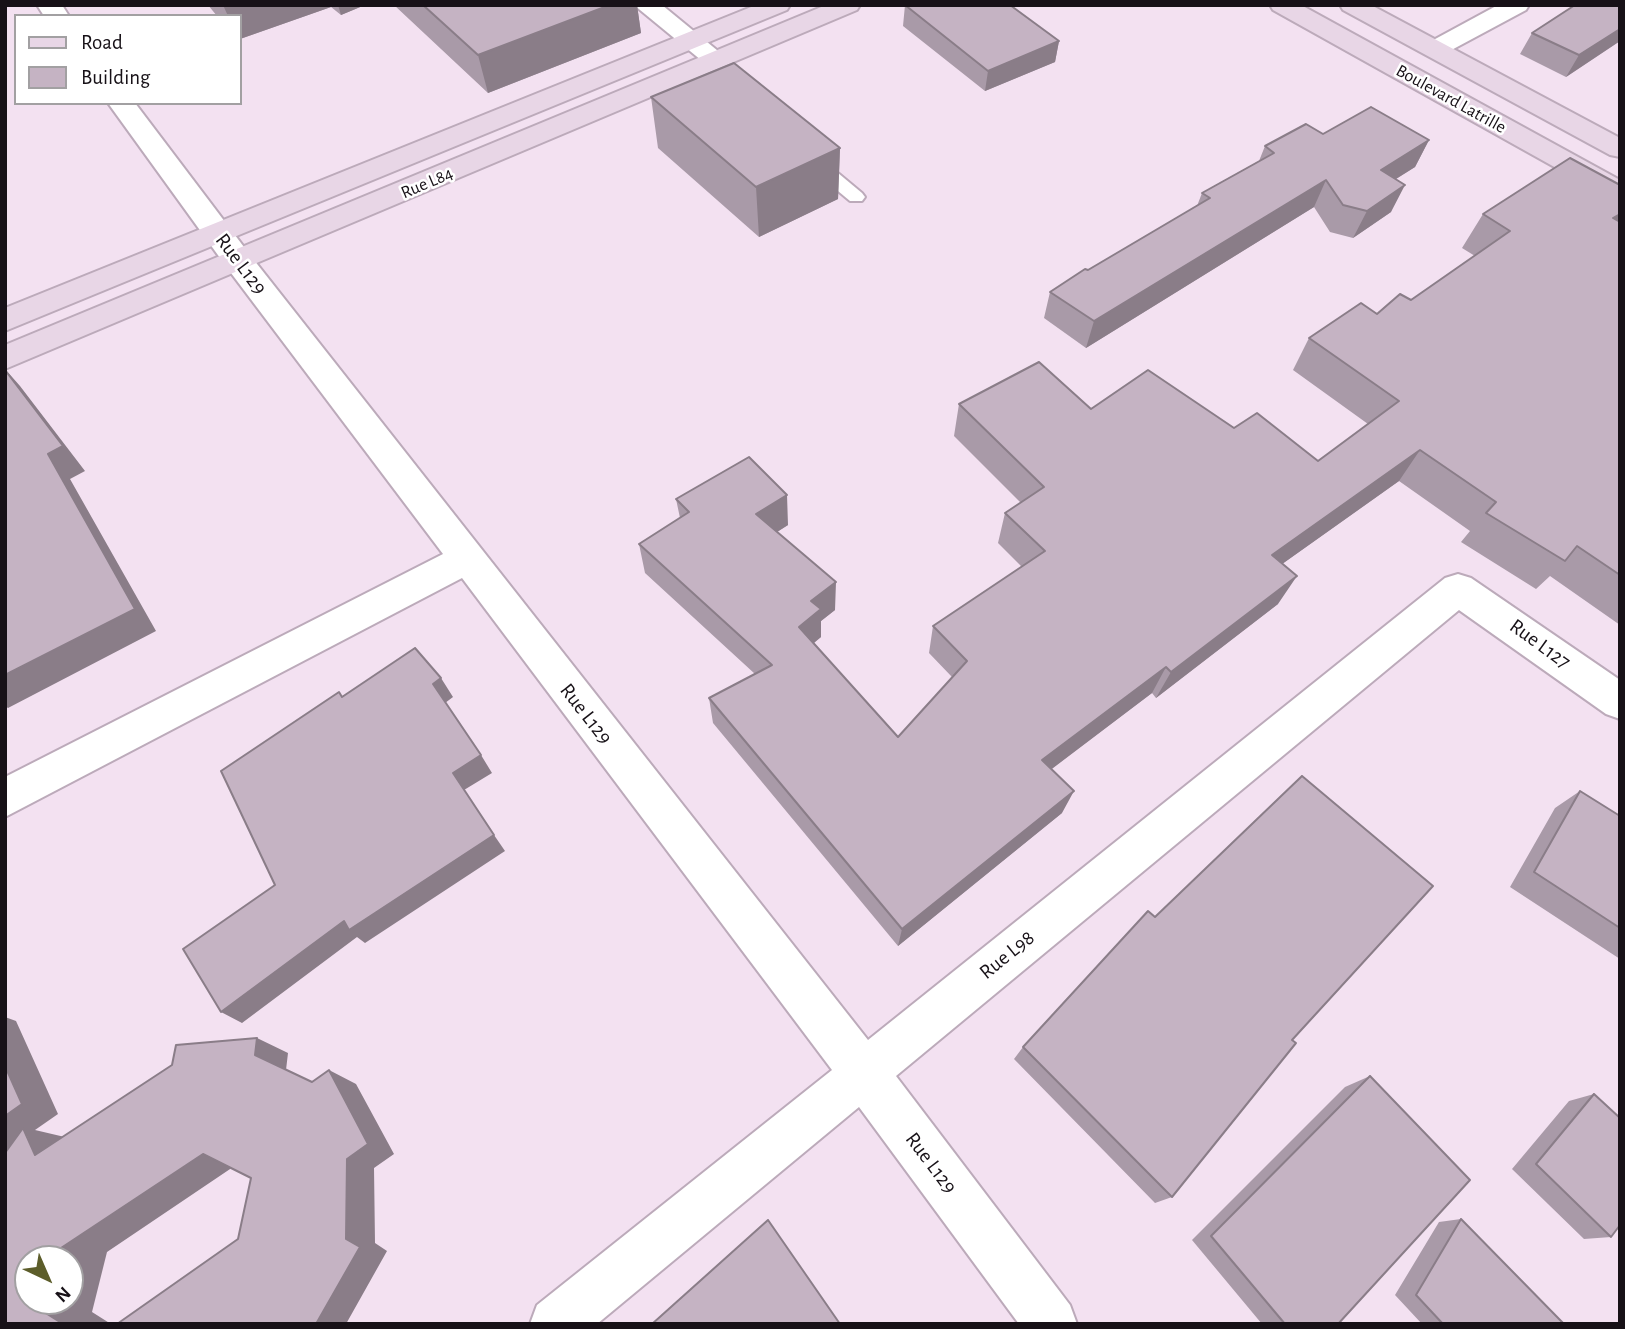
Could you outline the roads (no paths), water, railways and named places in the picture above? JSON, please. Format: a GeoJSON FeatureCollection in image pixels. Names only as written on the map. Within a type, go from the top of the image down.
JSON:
{"type":"FeatureCollection","features":[{"type":"Feature","properties":{"kind":"main road","name":"Rue L84"},"geometry":{"type":"LineString","coordinates":[[705,61],[778,5]]}},
{"type":"Feature","properties":{"kind":"main road","name":"Rue L84"},"geometry":{"type":"LineString","coordinates":[[5,320],[229,249],[848,5]]}},
{"type":"Feature","properties":{"kind":"main road","name":"Boulevard Latrille"},"geometry":{"type":"LineString","coordinates":[[1282,5],[1620,192]]}},
{"type":"Feature","properties":{"kind":"main road","name":"Boulevard Latrille"},"geometry":{"type":"LineString","coordinates":[[1352,5],[1620,149]]}},
{"type":"Feature","properties":{"kind":"main road","name":"Rue L84"},"geometry":{"type":"LineString","coordinates":[[5,358],[229,249]]}},
{"type":"Feature","properties":{"kind":"street"},"geometry":{"type":"LineString","coordinates":[[646,5],[705,61]]}},
{"type":"Feature","properties":{"kind":"street"},"geometry":{"type":"LineString","coordinates":[[1435,49],[1517,5]]}},
{"type":"Feature","properties":{"kind":"street","name":"Rue L129"},"geometry":{"type":"LineString","coordinates":[[122,105],[466,559],[863,1072],[1051,1324]]}},
{"type":"Feature","properties":{"kind":"street"},"geometry":{"type":"LineString","coordinates":[[5,798],[466,559]]}},
{"type":"Feature","properties":{"kind":"street","name":"Rue L98"},"geometry":{"type":"LineString","coordinates":[[556,1324],[1458,589]]}},
{"type":"Feature","properties":{"kind":"street","name":"Rue L127"},"geometry":{"type":"LineString","coordinates":[[1458,589],[1620,702]]}},
{"type":"Feature","properties":{"kind":"lane"},"geometry":{"type":"LineString","coordinates":[[804,154],[856,197]]}}]}
